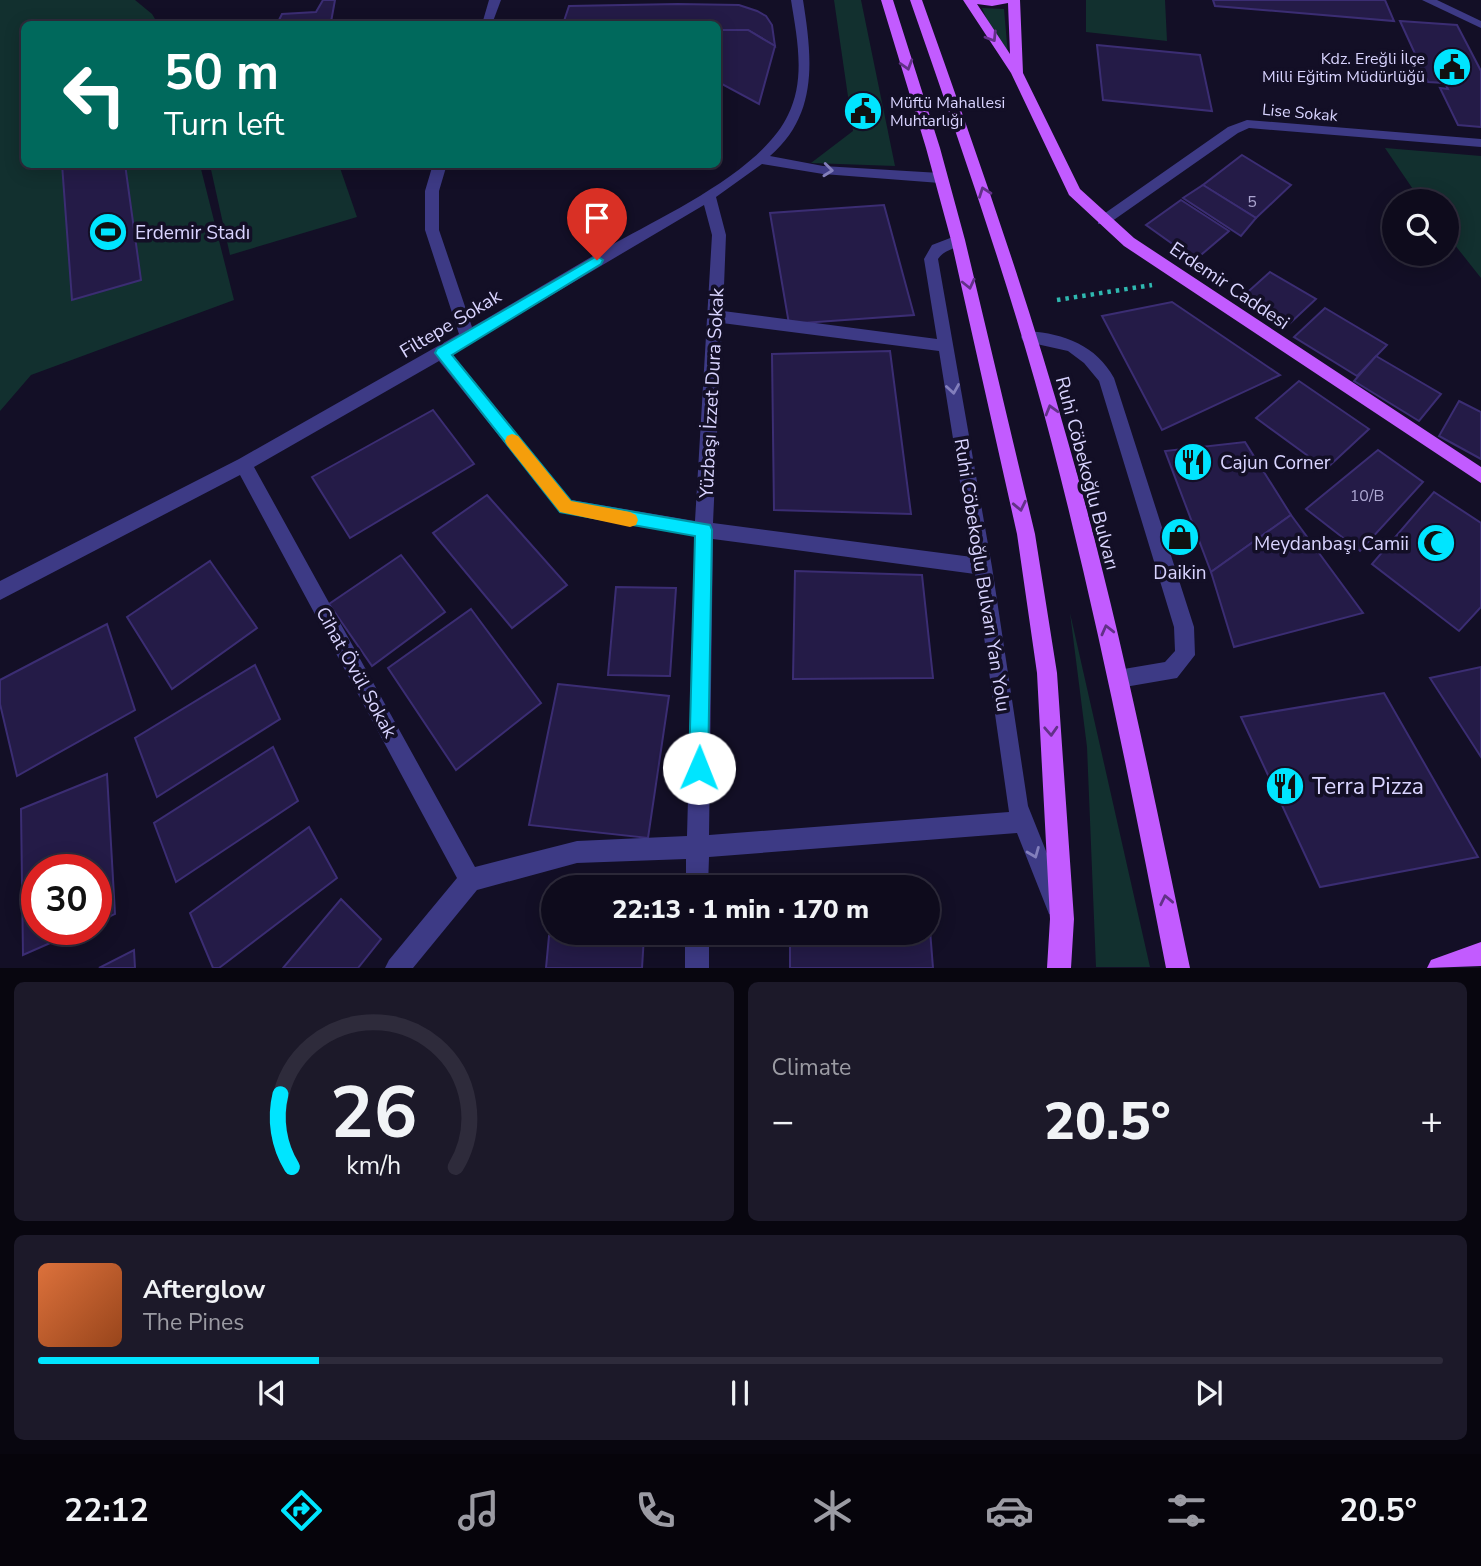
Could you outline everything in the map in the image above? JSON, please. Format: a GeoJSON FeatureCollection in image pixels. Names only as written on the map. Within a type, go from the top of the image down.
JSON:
{"type":"FeatureCollection","features":[{"type":"Feature","properties":{"kind":"main road"},"geometry":{"type":"LineString","coordinates":[[887,0],[958,240],[1009,458],[1034,585],[1047,673],[1062,919],[1059,968]]}},
{"type":"Feature","properties":{"kind":"main road","name":"Ruhi Cöbekoğlu Bulvarı"},"geometry":{"type":"LineString","coordinates":[[916,0],[988,206],[1060,442],[1119,678],[1178,968]]}},
{"type":"Feature","properties":{"kind":"main road","name":"Erdemir Caddesi"},"geometry":{"type":"LineString","coordinates":[[969,0],[1017,73],[1070,187],[1079,200],[1129,242],[1481,476]]}},
{"type":"Feature","properties":{"kind":"main road"},"geometry":{"type":"LineString","coordinates":[[976,0],[992,3],[1008,0]]}},
{"type":"Feature","properties":{"kind":"main road","name":"Erdemir Caddesi"},"geometry":{"type":"LineString","coordinates":[[1014,0],[1017,73]]}},
{"type":"Feature","properties":{"kind":"main road"},"geometry":{"type":"LineString","coordinates":[[1440,968],[1481,954]]}},
{"type":"Feature","properties":{"kind":"street"},"geometry":{"type":"LineString","coordinates":[[488,21],[495,0]]}},
{"type":"Feature","properties":{"kind":"street","name":"Filtepe Sokak"},"geometry":{"type":"LineString","coordinates":[[0,591],[244,465],[442,353],[708,194],[761,159],[785,134],[800,105],[808,72],[797,0]]}},
{"type":"Feature","properties":{"kind":"street"},"geometry":{"type":"LineString","coordinates":[[1428,0],[1481,25]]}},
{"type":"Feature","properties":{"kind":"street","name":"Lise Sokak"},"geometry":{"type":"LineString","coordinates":[[1103,221],[1233,130],[1247,124],[1481,143]]}},
{"type":"Feature","properties":{"kind":"street"},"geometry":{"type":"LineString","coordinates":[[761,159],[823,170],[940,178]]}},
{"type":"Feature","properties":{"kind":"street"},"geometry":{"type":"LineString","coordinates":[[439,168],[432,191],[432,229],[468,338]]}},
{"type":"Feature","properties":{"kind":"street","name":"Yüzbaşı İzzet Dura Sokak"},"geometry":{"type":"LineString","coordinates":[[697,875],[704,530],[719,235],[708,194]]}},
{"type":"Feature","properties":{"kind":"street","name":"Ruhi Cöbekoğlu Bulvarı Yan Yolu"},"geometry":{"type":"LineString","coordinates":[[958,240],[937,249],[931,258],[983,567],[1017,806],[1062,919]]}},
{"type":"Feature","properties":{"kind":"street"},"geometry":{"type":"LineString","coordinates":[[713,316],[946,346]]}},
{"type":"Feature","properties":{"kind":"street"},"geometry":{"type":"LineString","coordinates":[[1029,337],[1051,338],[1073,345],[1087,353],[1106,378],[1184,627],[1185,655],[1170,671],[1119,678]]}},
{"type":"Feature","properties":{"kind":"street"},"geometry":{"type":"LineString","coordinates":[[442,353],[566,507],[704,530],[983,567]]}},
{"type":"Feature","properties":{"kind":"street","name":"Cihat Övül Sokak"},"geometry":{"type":"LineString","coordinates":[[244,465],[470,880]]}},
{"type":"Feature","properties":{"kind":"street"},"geometry":{"type":"LineString","coordinates":[[397,968],[470,880],[577,852],[697,847],[1023,822]]}},
{"type":"Feature","properties":{"kind":"street"},"geometry":{"type":"LineString","coordinates":[[697,945],[697,968]]}},
{"type":"Feature","properties":{"kind":"path"},"geometry":{"type":"LineString","coordinates":[[1058,300],[1160,284]]}},
{"type":"Feature","properties":{"kind":"green space","name":"Erdemir Stadı"},"geometry":{"type":"Polygon","coordinates":[[[0,0],[135,0],[156,21],[21,21],[21,168],[201,168],[234,300],[31,375],[0,411],[0,0]]]}},
{"type":"Feature","properties":{"kind":"green space"},"geometry":{"type":"Polygon","coordinates":[[[834,0],[861,0],[895,166],[811,163],[853,131],[834,0]]]}},
{"type":"Feature","properties":{"kind":"green space"},"geometry":{"type":"Polygon","coordinates":[[[1086,0],[1165,0],[1167,41],[1086,32],[1086,0]]]}},
{"type":"Feature","properties":{"kind":"green space"},"geometry":{"type":"Polygon","coordinates":[[[982,8],[1004,9],[1008,55],[991,29],[982,8]]]}},
{"type":"Feature","properties":{"kind":"green space"},"geometry":{"type":"Polygon","coordinates":[[[1385,148],[1481,156],[1481,278],[1459,250],[1459,189],[1413,189],[1385,148]]]}},
{"type":"Feature","properties":{"kind":"green space"},"geometry":{"type":"Polygon","coordinates":[[[211,168],[340,168],[357,217],[230,255],[211,168]]]}},
{"type":"Feature","properties":{"kind":"green space"},"geometry":{"type":"Polygon","coordinates":[[[1070,613],[1150,967],[1096,967],[1087,747],[1070,613]]]}},
{"type":"Feature","properties":{"kind":"building"},"geometry":{"type":"Polygon","coordinates":[[[323,0],[335,0],[331,21],[278,21],[282,14],[316,12],[323,0]]]}},
{"type":"Feature","properties":{"kind":"building"},"geometry":{"type":"Polygon","coordinates":[[[1213,0],[1385,0],[1394,21],[1215,6],[1213,0]]]}},
{"type":"Feature","properties":{"kind":"building"},"geometry":{"type":"Polygon","coordinates":[[[739,5],[766,16],[772,25],[775,46],[748,30],[721,30],[721,21],[564,21],[569,6],[739,5]]]}},
{"type":"Feature","properties":{"kind":"building"},"geometry":{"type":"Polygon","coordinates":[[[1400,21],[1457,25],[1481,71],[1481,127],[1458,125],[1440,88],[1448,89],[1445,83],[1428,82],[1400,21]]]}},
{"type":"Feature","properties":{"kind":"building"},"geometry":{"type":"Polygon","coordinates":[[[721,30],[748,30],[775,46],[759,104],[721,84],[721,30]]]}},
{"type":"Feature","properties":{"kind":"building"},"geometry":{"type":"Polygon","coordinates":[[[1097,45],[1200,55],[1212,111],[1103,100],[1097,45]]]}},
{"type":"Feature","properties":{"kind":"building","name":"Müftü Mahallesi Muhtarlığı"},"geometry":{"type":"Polygon","coordinates":[[[857,106],[867,106],[869,117],[857,116],[857,106]]]}},
{"type":"Feature","properties":{"kind":"building"},"geometry":{"type":"Polygon","coordinates":[[[1242,155],[1291,185],[1256,218],[1203,185],[1242,155]]]}},
{"type":"Feature","properties":{"kind":"building"},"geometry":{"type":"Polygon","coordinates":[[[62,168],[126,168],[141,280],[72,300],[62,168]]]}},
{"type":"Feature","properties":{"kind":"building"},"geometry":{"type":"Polygon","coordinates":[[[1203,185],[1256,218],[1241,236],[1183,198],[1203,185]]]}},
{"type":"Feature","properties":{"kind":"building"},"geometry":{"type":"Polygon","coordinates":[[[1181,200],[1229,231],[1195,260],[1146,225],[1181,200]]]}},
{"type":"Feature","properties":{"kind":"building"},"geometry":{"type":"Polygon","coordinates":[[[884,205],[914,315],[789,324],[770,213],[884,205]]]}},
{"type":"Feature","properties":{"kind":"building"},"geometry":{"type":"Polygon","coordinates":[[[1270,272],[1316,299],[1287,326],[1241,298],[1270,272]]]}},
{"type":"Feature","properties":{"kind":"building"},"geometry":{"type":"Polygon","coordinates":[[[1172,302],[1280,375],[1162,430],[1102,316],[1172,302]]]}},
{"type":"Feature","properties":{"kind":"building"},"geometry":{"type":"Polygon","coordinates":[[[1325,308],[1387,345],[1357,376],[1294,337],[1325,308]]]}},
{"type":"Feature","properties":{"kind":"building"},"geometry":{"type":"Polygon","coordinates":[[[890,351],[911,514],[774,510],[772,354],[890,351]]]}},
{"type":"Feature","properties":{"kind":"building"},"geometry":{"type":"Polygon","coordinates":[[[1376,356],[1441,394],[1419,421],[1354,381],[1376,356]]]}},
{"type":"Feature","properties":{"kind":"building"},"geometry":{"type":"Polygon","coordinates":[[[1299,381],[1369,429],[1326,469],[1256,418],[1299,381]]]}},
{"type":"Feature","properties":{"kind":"building"},"geometry":{"type":"Polygon","coordinates":[[[1459,401],[1481,412],[1481,459],[1439,436],[1459,401]]]}},
{"type":"Feature","properties":{"kind":"building"},"geometry":{"type":"Polygon","coordinates":[[[433,410],[474,464],[350,538],[312,477],[433,410]]]}},
{"type":"Feature","properties":{"kind":"building"},"geometry":{"type":"Polygon","coordinates":[[[1245,442],[1291,515],[1211,572],[1165,451],[1245,442]]]}},
{"type":"Feature","properties":{"kind":"building"},"geometry":{"type":"Polygon","coordinates":[[[1378,450],[1423,482],[1360,551],[1306,509],[1378,450]]]}},
{"type":"Feature","properties":{"kind":"building","name":"Meydanbaşı Camii"},"geometry":{"type":"Polygon","coordinates":[[[1434,492],[1481,523],[1481,607],[1459,631],[1372,564],[1434,492]]]}},
{"type":"Feature","properties":{"kind":"building"},"geometry":{"type":"Polygon","coordinates":[[[487,495],[567,585],[512,628],[433,533],[487,495]]]}},
{"type":"Feature","properties":{"kind":"building"},"geometry":{"type":"Polygon","coordinates":[[[1291,515],[1363,613],[1234,647],[1211,572],[1291,515]]]}},
{"type":"Feature","properties":{"kind":"building"},"geometry":{"type":"Polygon","coordinates":[[[401,555],[445,612],[372,666],[329,604],[401,555]]]}},
{"type":"Feature","properties":{"kind":"building"},"geometry":{"type":"Polygon","coordinates":[[[210,561],[257,628],[172,689],[127,617],[210,561]]]}},
{"type":"Feature","properties":{"kind":"building"},"geometry":{"type":"Polygon","coordinates":[[[795,571],[922,575],[933,678],[793,679],[795,571]]]}},
{"type":"Feature","properties":{"kind":"building"},"geometry":{"type":"Polygon","coordinates":[[[616,587],[676,588],[670,676],[608,675],[616,587]]]}},
{"type":"Feature","properties":{"kind":"building"},"geometry":{"type":"Polygon","coordinates":[[[471,609],[541,703],[456,770],[388,668],[471,609]]]}},
{"type":"Feature","properties":{"kind":"building"},"geometry":{"type":"Polygon","coordinates":[[[107,624],[135,710],[17,776],[0,704],[0,680],[107,624]]]}},
{"type":"Feature","properties":{"kind":"building"},"geometry":{"type":"Polygon","coordinates":[[[255,665],[280,719],[157,797],[135,738],[255,665]]]}},
{"type":"Feature","properties":{"kind":"building"},"geometry":{"type":"Polygon","coordinates":[[[1481,667],[1481,757],[1430,678],[1481,667]]]}},
{"type":"Feature","properties":{"kind":"building"},"geometry":{"type":"Polygon","coordinates":[[[558,684],[669,696],[648,838],[529,825],[558,684]]]}},
{"type":"Feature","properties":{"kind":"building"},"geometry":{"type":"Polygon","coordinates":[[[1384,693],[1478,857],[1320,887],[1241,717],[1384,693]]]}},
{"type":"Feature","properties":{"kind":"building"},"geometry":{"type":"Polygon","coordinates":[[[273,747],[298,801],[176,882],[154,823],[273,747]]]}},
{"type":"Feature","properties":{"kind":"building"},"geometry":{"type":"Polygon","coordinates":[[[107,774],[112,854],[22,854],[21,809],[107,774]]]}},
{"type":"Feature","properties":{"kind":"building"},"geometry":{"type":"Polygon","coordinates":[[[309,827],[337,878],[219,968],[213,968],[190,913],[309,827]]]}},
{"type":"Feature","properties":{"kind":"building"},"geometry":{"type":"Polygon","coordinates":[[[112,862],[115,914],[112,915],[112,862]]]}},
{"type":"Feature","properties":{"kind":"building"},"geometry":{"type":"Polygon","coordinates":[[[341,899],[381,939],[358,968],[283,968],[341,899]]]}},
{"type":"Feature","properties":{"kind":"building"},"geometry":{"type":"Polygon","coordinates":[[[23,945],[46,945],[23,955],[23,945]]]}},
{"type":"Feature","properties":{"kind":"building"},"geometry":{"type":"Polygon","coordinates":[[[548,945],[643,945],[642,968],[546,968],[548,945]]]}},
{"type":"Feature","properties":{"kind":"building"},"geometry":{"type":"Polygon","coordinates":[[[790,945],[931,945],[933,968],[790,968],[790,945]]]}},
{"type":"Feature","properties":{"kind":"building"},"geometry":{"type":"Polygon","coordinates":[[[134,950],[135,968],[99,968],[134,950]]]}},
{"type":"Feature","properties":{"kind":"slow traffic"},"geometry":{"type":"LineString","coordinates":[[512,441],[566,507],[630,520]]}},
{"type":"Feature","properties":{"kind":"place","name":"Kdz. Ereğli İlçe Milli Eğitim Müdürlüğü"},"geometry":{"type":"Point","coordinates":[1452,67]}},
{"type":"Feature","properties":{"kind":"place","name":"Müftü Mahallesi Muhtarlığı"},"geometry":{"type":"Point","coordinates":[863,111]}},
{"type":"Feature","properties":{"kind":"place","name":"Erdemir Stadı"},"geometry":{"type":"Point","coordinates":[108,232]}},
{"type":"Feature","properties":{"kind":"place","name":"Cajun Corner"},"geometry":{"type":"Point","coordinates":[1193,462]}},
{"type":"Feature","properties":{"kind":"place","name":"Daikin"},"geometry":{"type":"Point","coordinates":[1180,537]}},
{"type":"Feature","properties":{"kind":"place","name":"Meydanbaşı Camii"},"geometry":{"type":"Point","coordinates":[1436,543]}},
{"type":"Feature","properties":{"kind":"place","name":"Terra Pizza"},"geometry":{"type":"Point","coordinates":[1285,786]}},
{"type":"Feature","properties":{"kind":"route"},"geometry":{"type":"LineString","coordinates":[[597,260],[442,353],[566,507],[625,519],[704,530],[699,768]]}}]}
